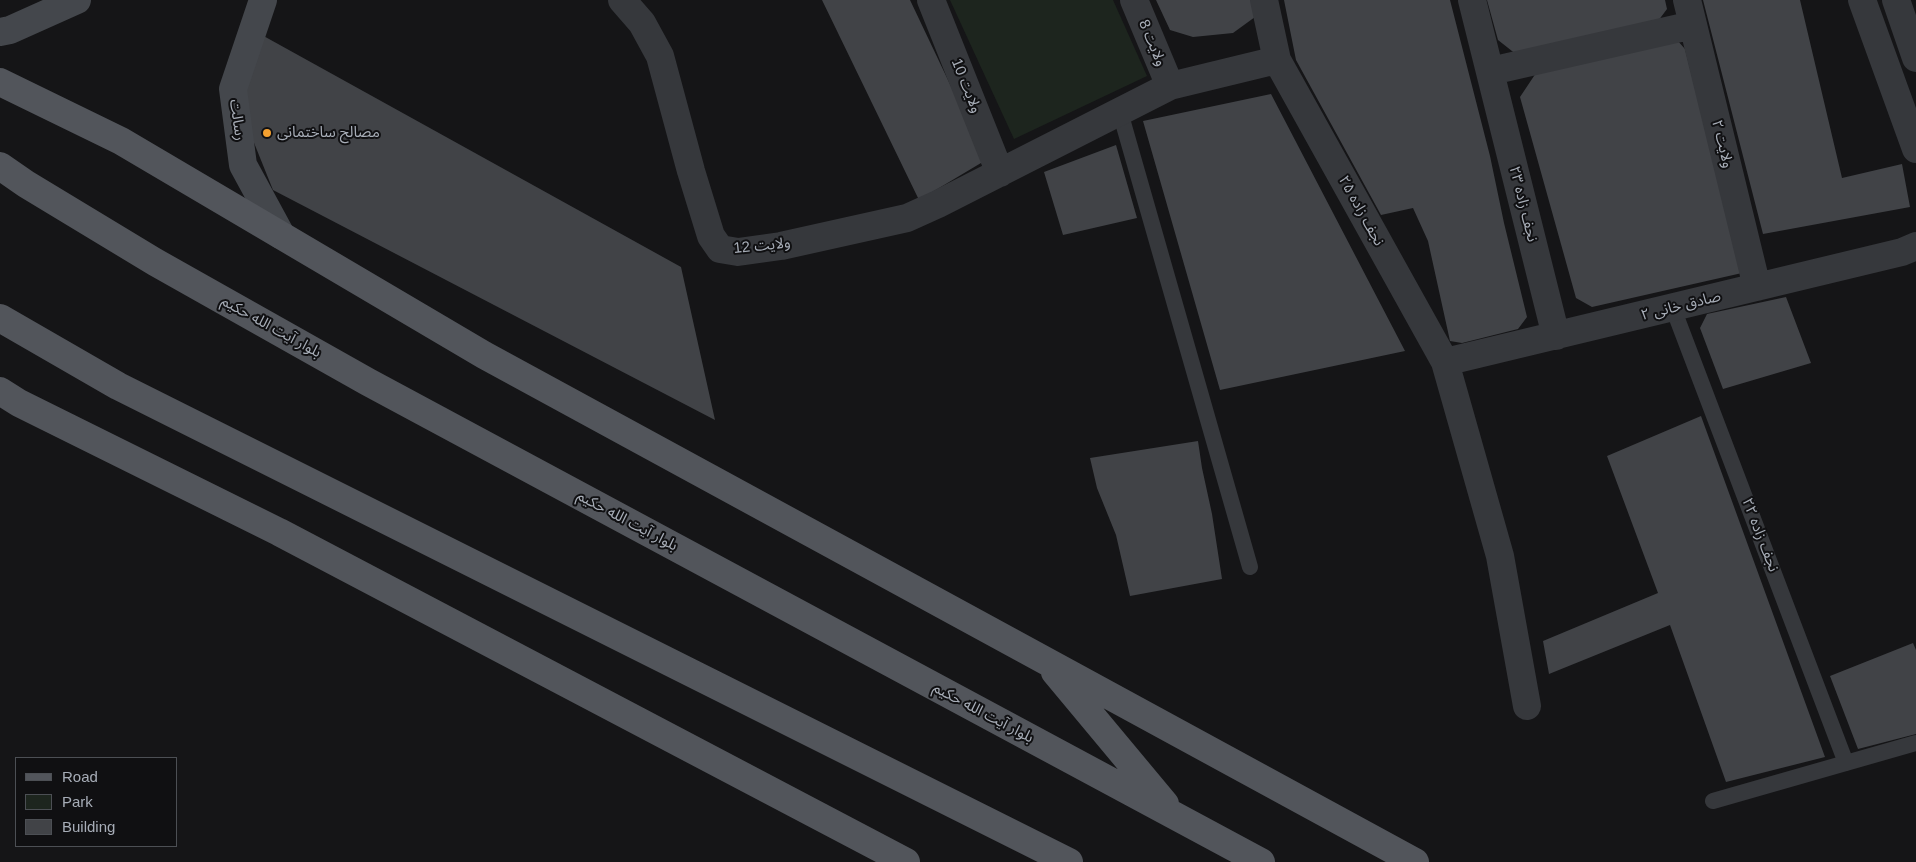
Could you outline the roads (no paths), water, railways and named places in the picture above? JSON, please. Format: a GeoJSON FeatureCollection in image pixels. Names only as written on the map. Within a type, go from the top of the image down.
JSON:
{"type":"FeatureCollection","features":[{"type":"Feature","properties":{"kind":"main road"},"geometry":{"type":"LineString","coordinates":[[0,32],[10,30],[77,0]]}},
{"type":"Feature","properties":{"kind":"main road","name":"رسالت"},"geometry":{"type":"LineString","coordinates":[[263,0],[233,89],[243,165],[281,235]]}},
{"type":"Feature","properties":{"kind":"main road"},"geometry":{"type":"LineString","coordinates":[[0,82],[121,142],[484,355],[1415,862]]}},
{"type":"Feature","properties":{"kind":"main road","name":"بلوار آیت الله حکیم"},"geometry":{"type":"LineString","coordinates":[[0,166],[26,184],[155,262],[368,382],[1261,862]]}},
{"type":"Feature","properties":{"kind":"main road"},"geometry":{"type":"LineString","coordinates":[[0,318],[118,386],[1069,862]]}},
{"type":"Feature","properties":{"kind":"main road"},"geometry":{"type":"LineString","coordinates":[[0,391],[19,403],[279,532],[906,862]]}},
{"type":"Feature","properties":{"kind":"main road"},"geometry":{"type":"LineString","coordinates":[[1044,660],[1174,815]]}},
{"type":"Feature","properties":{"kind":"street","name":"ولایت 10"},"geometry":{"type":"LineString","coordinates":[[931,0],[1000,173]]}},
{"type":"Feature","properties":{"kind":"street","name":"ولایت 8"},"geometry":{"type":"LineString","coordinates":[[1134,0],[1170,86]]}},
{"type":"Feature","properties":{"kind":"street","name":"نجف زاده ۲۵"},"geometry":{"type":"LineString","coordinates":[[1264,0],[1277,60],[1445,362],[1500,556],[1526,706]]}},
{"type":"Feature","properties":{"kind":"street","name":"نجف زاده ۲۳"},"geometry":{"type":"LineString","coordinates":[[1472,0],[1556,336]]}},
{"type":"Feature","properties":{"kind":"street"},"geometry":{"type":"LineString","coordinates":[[1862,0],[1916,149]]}},
{"type":"Feature","properties":{"kind":"street"},"geometry":{"type":"LineString","coordinates":[[1896,0],[1916,58]]}},
{"type":"Feature","properties":{"kind":"street","name":"ولایت 12"},"geometry":{"type":"LineString","coordinates":[[624,1],[642,23],[660,56],[701,205],[711,236],[720,248],[738,252],[781,246],[889,223],[907,218],[1000,173]]}},
{"type":"Feature","properties":{"kind":"street"},"geometry":{"type":"LineString","coordinates":[[1491,71],[1690,12]]}},
{"type":"Feature","properties":{"kind":"street","name":"ولایت ۲"},"geometry":{"type":"LineString","coordinates":[[1690,12],[1757,287]]}},
{"type":"Feature","properties":{"kind":"street"},"geometry":{"type":"LineString","coordinates":[[1000,173],[1170,86],[1277,60]]}},
{"type":"Feature","properties":{"kind":"street","name":"صادق خانی ۲"},"geometry":{"type":"LineString","coordinates":[[1445,362],[1902,252],[1916,246]]}},
{"type":"Feature","properties":{"kind":"lane"},"geometry":{"type":"LineString","coordinates":[[1120,112],[1250,567]]}},
{"type":"Feature","properties":{"kind":"lane","name":"نجف زاده ۲۲"},"geometry":{"type":"LineString","coordinates":[[1673,308],[1846,763]]}},
{"type":"Feature","properties":{"kind":"lane"},"geometry":{"type":"LineString","coordinates":[[1713,801],[1916,743]]}},
{"type":"Feature","properties":{"kind":"place","name":"مصالح ساختمانی"},"geometry":{"type":"Point","coordinates":[267,133]}}]}
